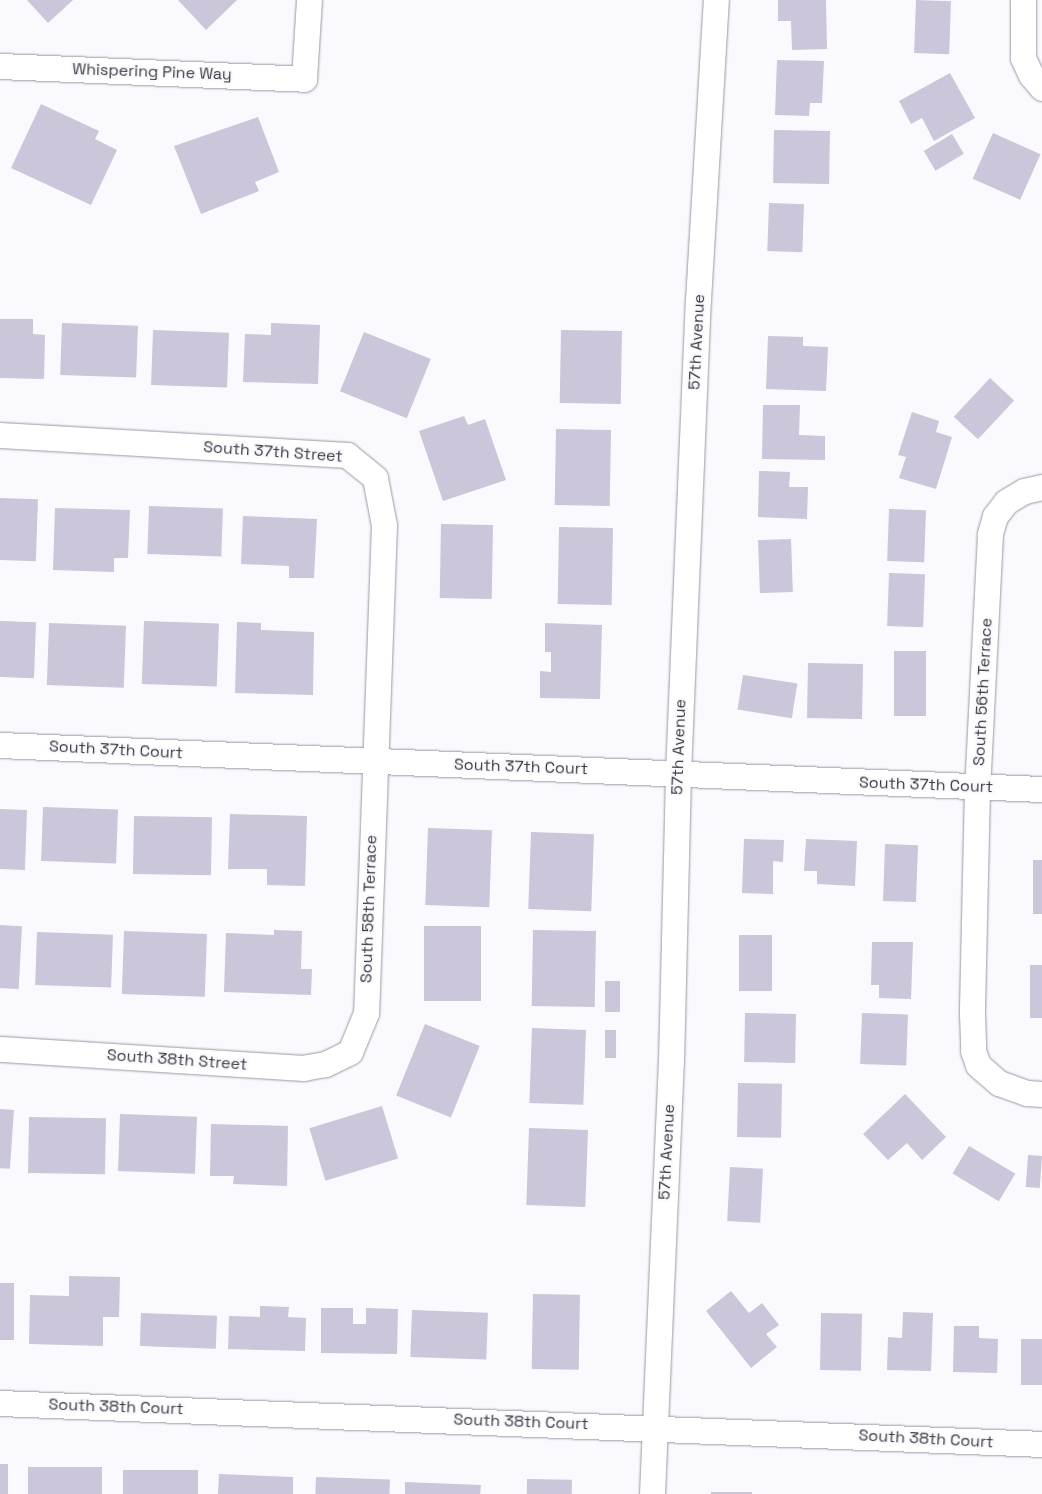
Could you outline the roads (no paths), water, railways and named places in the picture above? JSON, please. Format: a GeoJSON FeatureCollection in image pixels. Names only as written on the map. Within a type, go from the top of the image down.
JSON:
{"type":"FeatureCollection","features":[{"type":"Feature","properties":{"kind":"street","name":"Whispering Pine Way"},"geometry":{"type":"LineString","coordinates":[[0,66],[304,79],[309,0]]}},
{"type":"Feature","properties":{"kind":"street","name":"57th Avenue"},"geometry":{"type":"LineString","coordinates":[[652,1494],[671,1062],[678,773],[698,309],[716,0]]}},
{"type":"Feature","properties":{"kind":"street"},"geometry":{"type":"LineString","coordinates":[[1023,0],[1023,58],[1031,76],[1042,88]]}},
{"type":"Feature","properties":{"kind":"street","name":"South 37th Street"},"geometry":{"type":"LineString","coordinates":[[0,435],[347,455],[374,478],[384,526],[374,762]]}},
{"type":"Feature","properties":{"kind":"street","name":"South 56th Terrace"},"geometry":{"type":"LineString","coordinates":[[1042,487],[1024,492],[1006,502],[995,516],[988,552],[977,788],[972,1013],[973,1051],[978,1065],[999,1083],[1027,1093],[1042,1094]]}},
{"type":"Feature","properties":{"kind":"street","name":"South 37th Court"},"geometry":{"type":"LineString","coordinates":[[0,745],[374,762],[678,773],[977,788],[1042,789]]}},
{"type":"Feature","properties":{"kind":"street","name":"South 58th Terrace"},"geometry":{"type":"LineString","coordinates":[[350,1052],[366,1013],[374,762]]}},
{"type":"Feature","properties":{"kind":"street","name":"South 38th Street"},"geometry":{"type":"LineString","coordinates":[[0,1049],[303,1068],[325,1064],[350,1052]]}},
{"type":"Feature","properties":{"kind":"street","name":"South 38th Court"},"geometry":{"type":"LineString","coordinates":[[0,1403],[655,1427],[1042,1444]]}}]}
